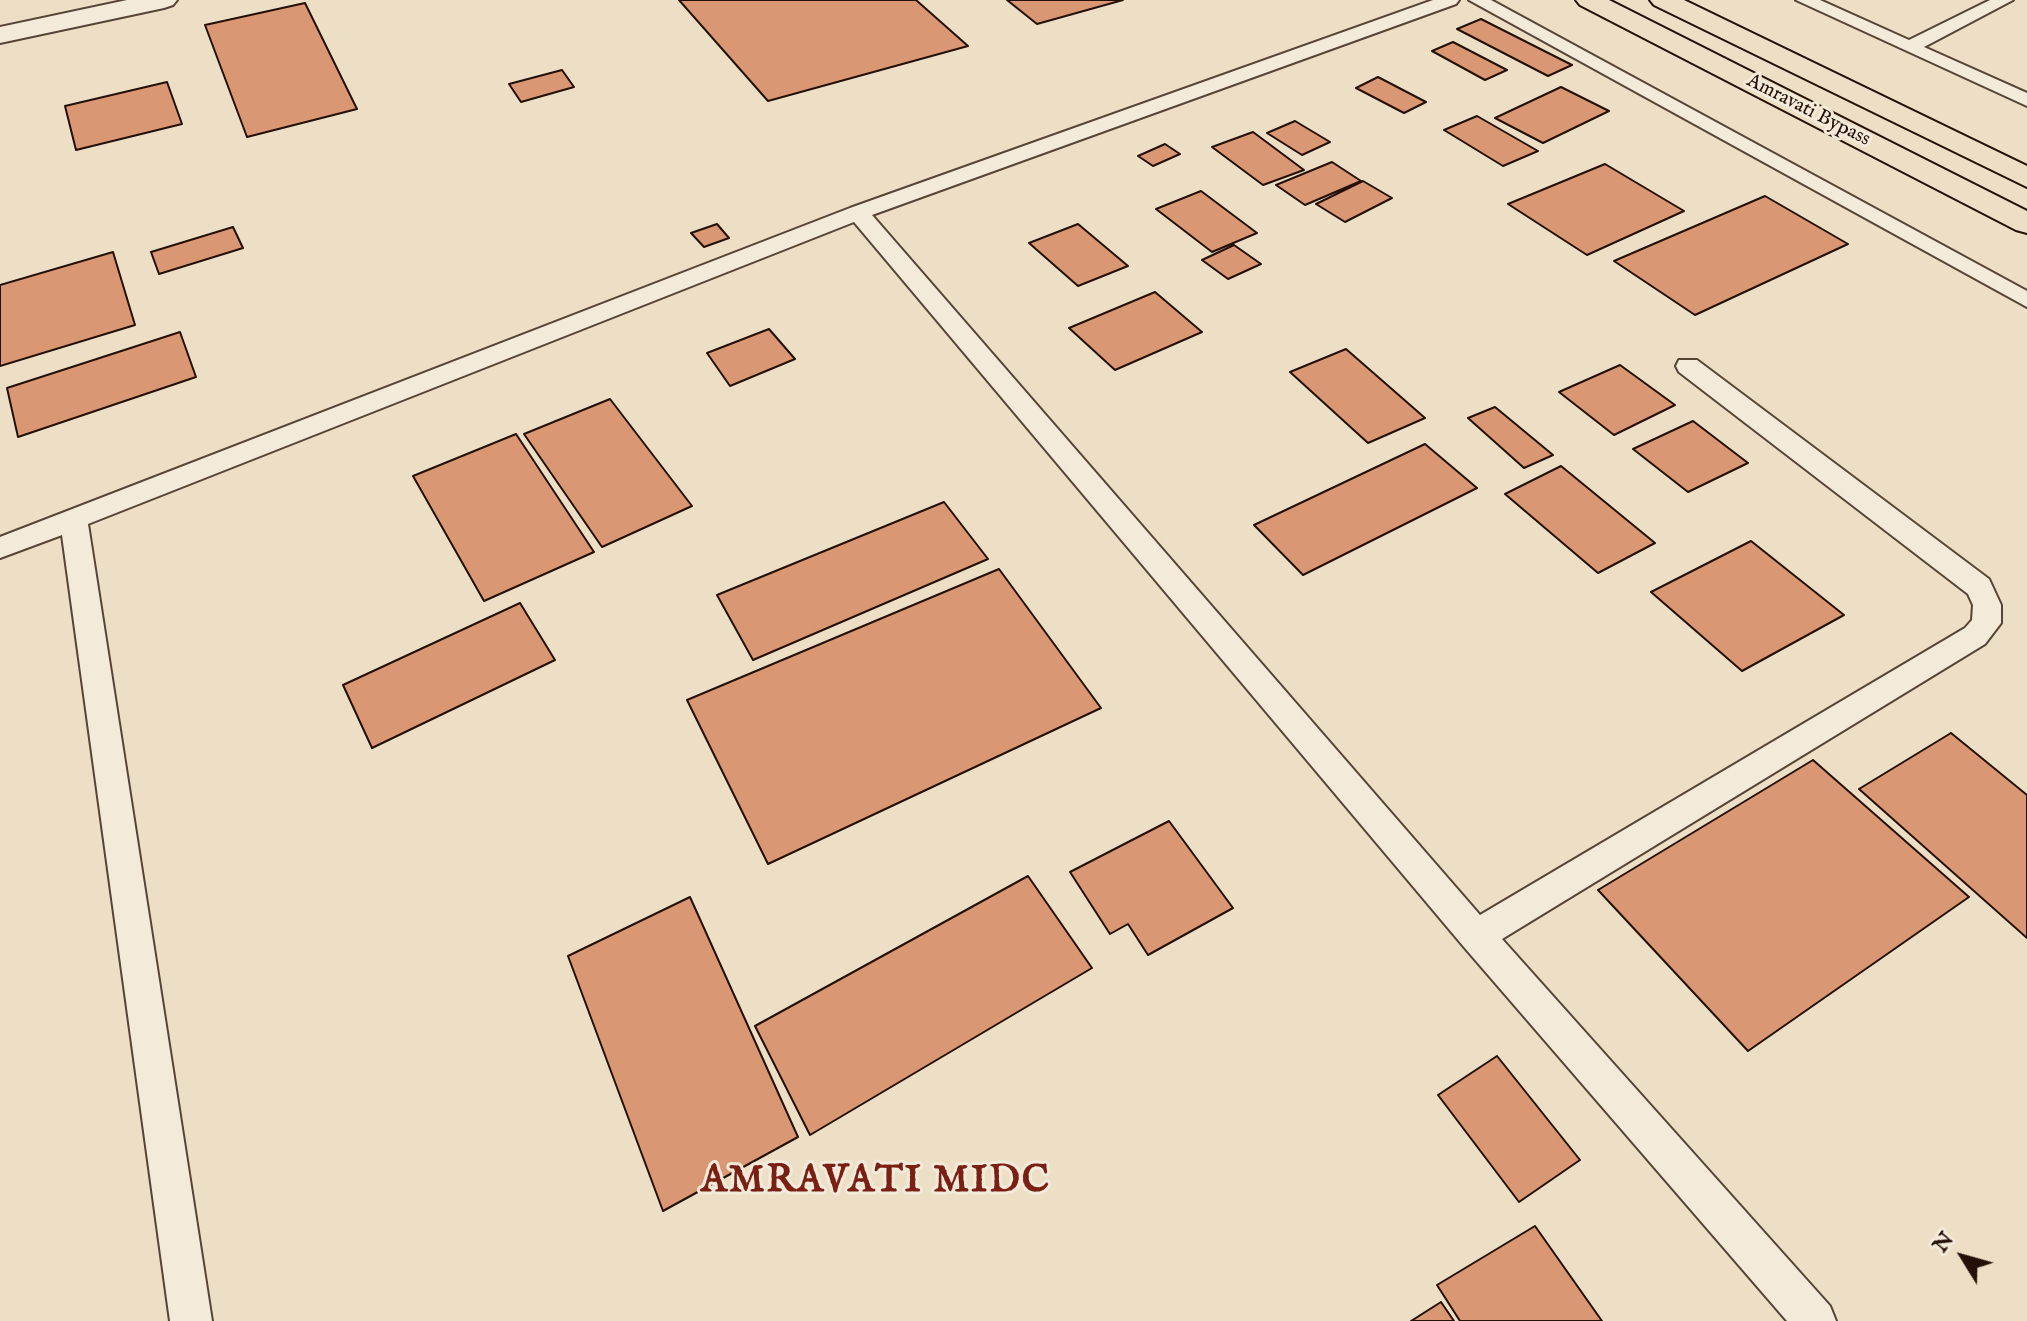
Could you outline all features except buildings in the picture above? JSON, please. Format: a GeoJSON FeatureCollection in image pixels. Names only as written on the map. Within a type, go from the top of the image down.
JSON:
{"type":"FeatureCollection","features":[{"type":"Feature","properties":{"kind":"highway","name":"Amravati Bypass"},"geometry":{"type":"LineString","coordinates":[[1589,0],[2027,223]]}},
{"type":"Feature","properties":{"kind":"highway","name":"Amravati Bypass"},"geometry":{"type":"LineString","coordinates":[[1663,0],[2027,178]]}},
{"type":"Feature","properties":{"kind":"street"},"geometry":{"type":"LineString","coordinates":[[0,35],[164,0]]}},
{"type":"Feature","properties":{"kind":"lane"},"geometry":{"type":"LineString","coordinates":[[0,548],[858,213],[1450,0]]}},
{"type":"Feature","properties":{"kind":"lane"},"geometry":{"type":"LineString","coordinates":[[1478,0],[2027,300]]}},
{"type":"Feature","properties":{"kind":"lane"},"geometry":{"type":"LineString","coordinates":[[1805,0],[2027,100]]}},
{"type":"Feature","properties":{"kind":"lane"},"geometry":{"type":"LineString","coordinates":[[1909,47],[2004,0]]}},
{"type":"Feature","properties":{"kind":"lane"},"geometry":{"type":"LineString","coordinates":[[858,213],[1476,936],[1815,1321]]}},
{"type":"Feature","properties":{"kind":"lane"},"geometry":{"type":"LineString","coordinates":[[1476,936],[1975,636],[1986,623],[1987,605],[1979,587],[1688,366]]}},
{"type":"Feature","properties":{"kind":"lane"},"geometry":{"type":"LineString","coordinates":[[74,521],[191,1321]]}},
{"type":"Feature","properties":{"kind":"district","name":"AMRAVATI MIDC"},"geometry":{"type":"Point","coordinates":[876,1183]}}]}
